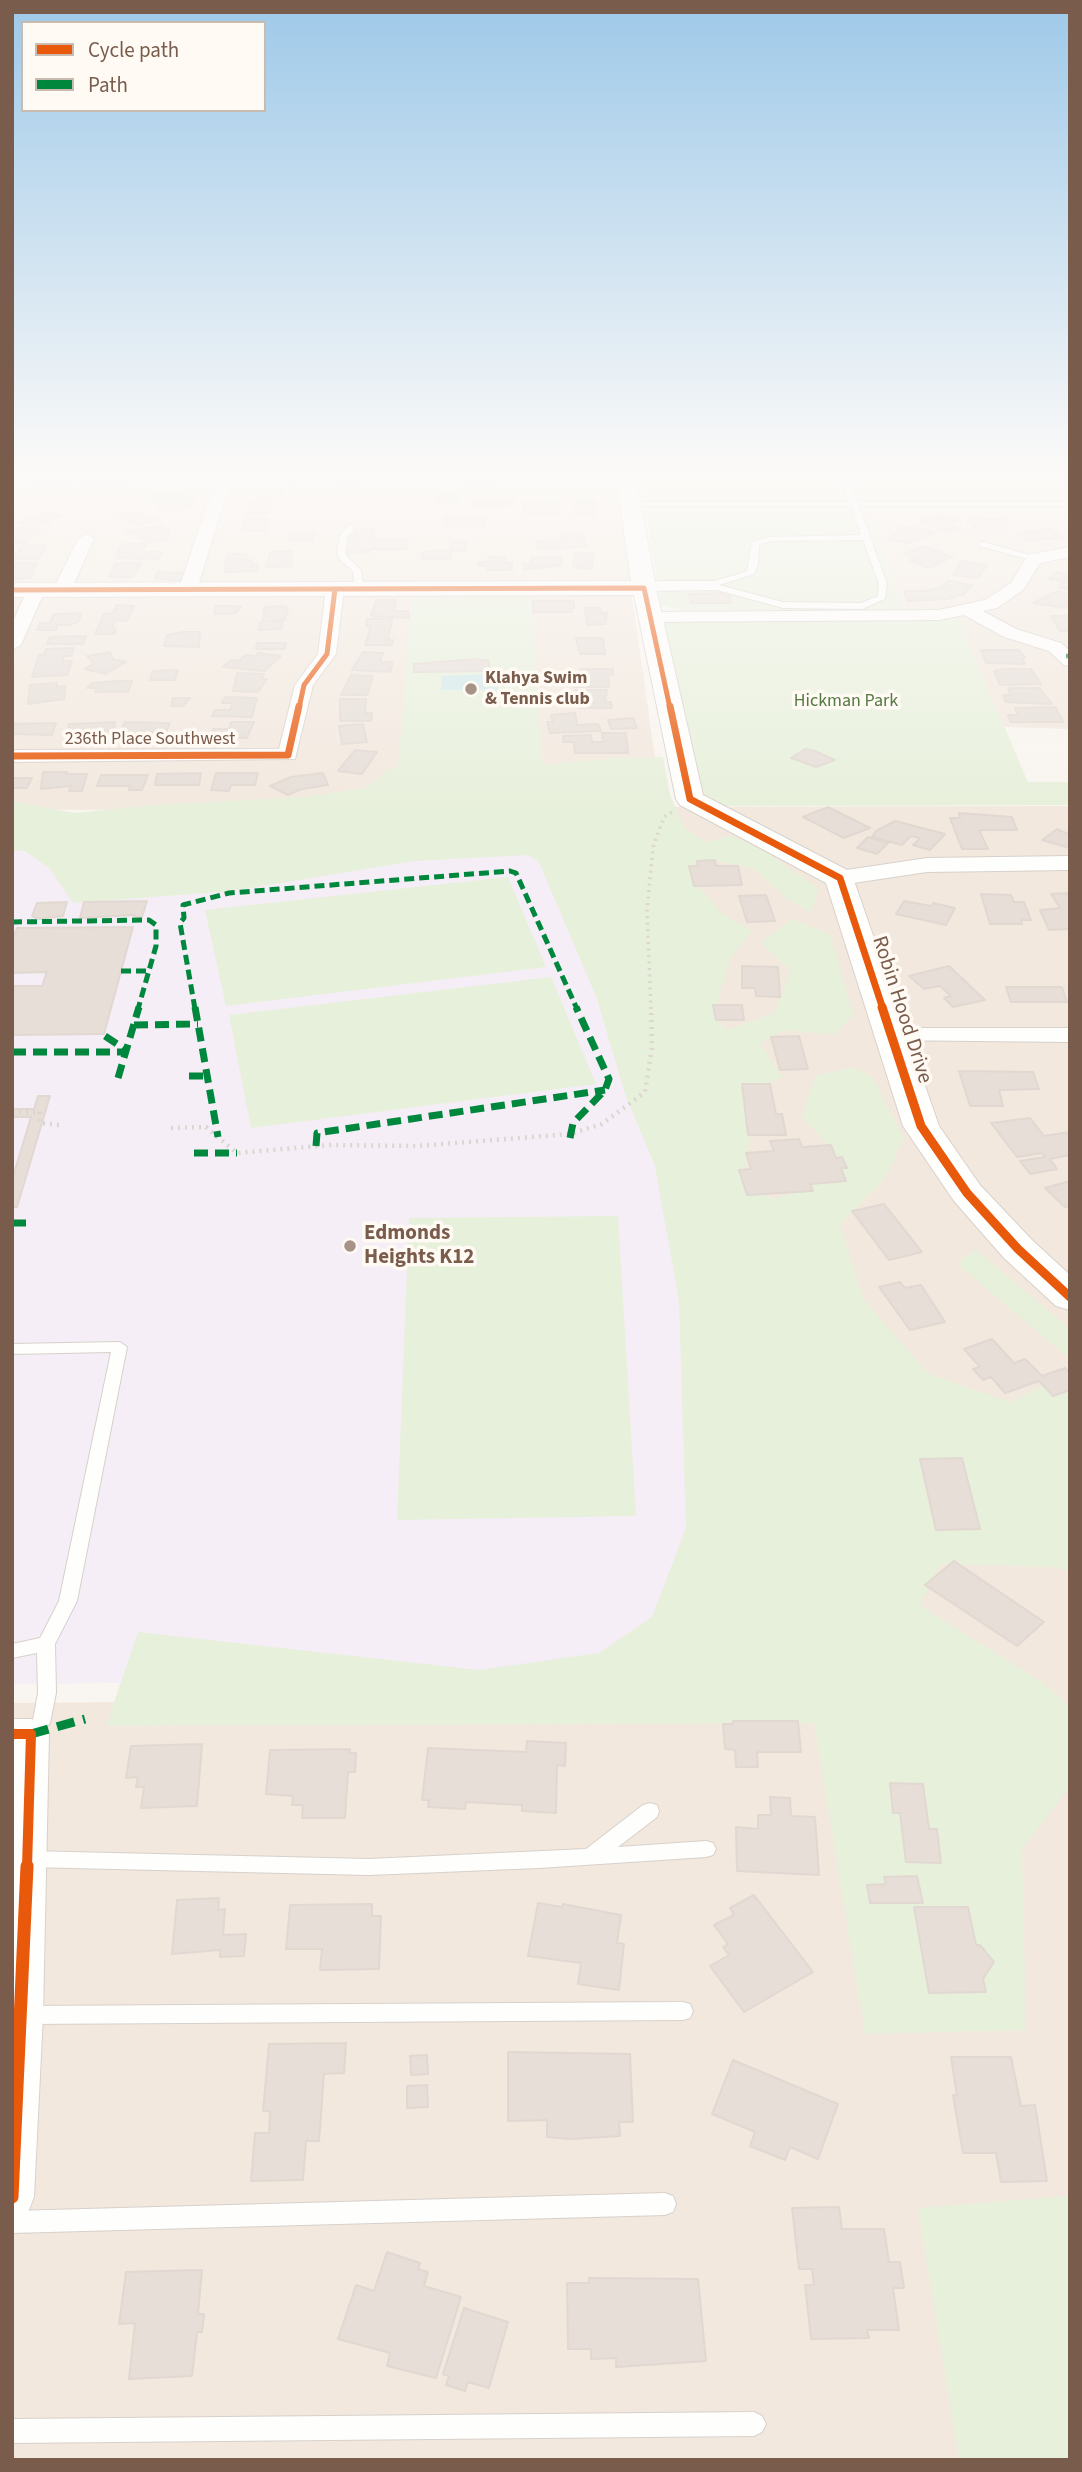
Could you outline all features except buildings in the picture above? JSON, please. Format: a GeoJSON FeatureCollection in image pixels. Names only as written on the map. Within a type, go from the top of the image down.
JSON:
{"type":"FeatureCollection","features":[{"type":"Feature","properties":{"kind":"street"},"geometry":{"type":"LineString","coordinates":[[62,590],[64,585]]}},
{"type":"Feature","properties":{"kind":"street"},"geometry":{"type":"LineString","coordinates":[[651,617],[939,615],[968,610],[1008,595],[1015,585]]}},
{"type":"Feature","properties":{"kind":"street"},"geometry":{"type":"LineString","coordinates":[[12,645],[24,590],[644,588],[685,785],[840,878],[926,865],[1070,863]]}},
{"type":"Feature","properties":{"kind":"street","name":"236th Place Southwest"},"geometry":{"type":"LineString","coordinates":[[12,756],[288,755],[304,685],[327,654],[335,589]]}},
{"type":"Feature","properties":{"kind":"street"},"geometry":{"type":"LineString","coordinates":[[968,610],[1010,633],[1055,647],[1070,661]]}},
{"type":"Feature","properties":{"kind":"street","name":"Robin Hood Drive"},"geometry":{"type":"LineString","coordinates":[[840,878],[889,1035],[921,1126],[967,1193],[1018,1249],[1070,1297]]}},
{"type":"Feature","properties":{"kind":"street"},"geometry":{"type":"LineString","coordinates":[[889,1035],[1070,1035]]}},
{"type":"Feature","properties":{"kind":"street"},"geometry":{"type":"LineString","coordinates":[[12,2197],[17,2015],[27,1859],[21,1734]]}},
{"type":"Feature","properties":{"kind":"lane"},"geometry":{"type":"LineString","coordinates":[[644,588],[653,585]]}},
{"type":"Feature","properties":{"kind":"lane"},"geometry":{"type":"LineString","coordinates":[[644,588],[717,587],[783,605],[862,606],[882,597],[883,585]]}},
{"type":"Feature","properties":{"kind":"lane"},"geometry":{"type":"LineString","coordinates":[[12,1349],[120,1347],[68,1601],[46,1644],[47,1693],[41,1723],[21,1734]]}},
{"type":"Feature","properties":{"kind":"lane"},"geometry":{"type":"LineString","coordinates":[[12,1651],[46,1644]]}},
{"type":"Feature","properties":{"kind":"lane"},"geometry":{"type":"LineString","coordinates":[[590,1857],[650,1811]]}},
{"type":"Feature","properties":{"kind":"lane"},"geometry":{"type":"LineString","coordinates":[[27,1859],[369,1867],[706,1849]]}},
{"type":"Feature","properties":{"kind":"lane"},"geometry":{"type":"LineString","coordinates":[[17,2015],[682,2011]]}},
{"type":"Feature","properties":{"kind":"lane"},"geometry":{"type":"LineString","coordinates":[[12,2222],[665,2204]]}},
{"type":"Feature","properties":{"kind":"lane"},"geometry":{"type":"LineString","coordinates":[[12,2431],[754,2424]]}},
{"type":"Feature","properties":{"kind":"path"},"geometry":{"type":"LineString","coordinates":[[171,1128],[206,1127],[237,1153],[330,1145],[417,1146],[570,1134],[602,1124],[645,1092],[652,1047],[647,910],[653,847],[664,817],[685,785]]}},
{"type":"Feature","properties":{"kind":"path"},"geometry":{"type":"LineString","coordinates":[[12,1112],[40,1112],[40,1123],[60,1125]]}},
{"type":"Feature","properties":{"kind":"shaded area"},"geometry":{"type":"Polygon","coordinates":[[[12,585],[630,585],[662,807],[1070,806],[1070,2460],[12,2460],[12,1703],[759,1697],[661,807],[12,810],[12,585]]]}},
{"type":"Feature","properties":{"kind":"shaded area"},"geometry":{"type":"Polygon","coordinates":[[[894,585],[1070,585],[1070,734],[1067,729],[1004,727],[958,619],[904,610],[894,585]]]}},
{"type":"Feature","properties":{"kind":"shaded area","name":"Edmonds Heights K12"},"geometry":{"type":"Polygon","coordinates":[[[651,814],[725,1677],[12,1684],[12,815],[651,814]]]}},
{"type":"Feature","properties":{"kind":"green space"},"geometry":{"type":"Polygon","coordinates":[[[658,585],[895,585],[904,610],[685,611],[661,606],[658,585]]]}},
{"type":"Feature","properties":{"kind":"green space"},"geometry":{"type":"Polygon","coordinates":[[[530,588],[543,765],[663,757],[670,795],[685,829],[707,842],[728,836],[755,844],[819,889],[811,912],[787,899],[754,868],[710,860],[689,875],[722,914],[752,931],[730,959],[714,1014],[727,1030],[774,1013],[791,971],[760,943],[792,919],[830,934],[853,1014],[835,1035],[783,1030],[760,1044],[783,1077],[747,1091],[752,1132],[741,1184],[773,1199],[822,1182],[829,1146],[802,1117],[815,1076],[853,1067],[872,1077],[904,1138],[884,1180],[840,1224],[864,1300],[929,1374],[1010,1402],[1070,1372],[1070,1571],[1055,1567],[940,1564],[920,1606],[1042,1682],[1070,1707],[1070,1786],[1022,1849],[1026,2030],[865,2034],[814,1723],[106,1726],[138,1632],[479,1670],[599,1653],[652,1617],[686,1528],[679,1302],[655,1166],[625,1094],[597,999],[539,862],[529,855],[415,861],[231,891],[73,903],[50,869],[25,851],[12,851],[12,801],[75,813],[154,805],[304,797],[366,788],[390,769],[398,768],[413,589],[530,588]]]}},
{"type":"Feature","properties":{"kind":"green space","name":"Hickman Park"},"geometry":{"type":"Polygon","coordinates":[[[958,619],[1028,782],[1070,782],[1070,805],[712,806],[701,796],[696,784],[664,621],[958,619]]]}},
{"type":"Feature","properties":{"kind":"green space"},"geometry":{"type":"Polygon","coordinates":[[[508,877],[546,967],[226,1006],[205,910],[508,877]]]}},
{"type":"Feature","properties":{"kind":"green space"},"geometry":{"type":"Polygon","coordinates":[[[551,977],[596,1084],[251,1128],[229,1015],[551,977]]]}},
{"type":"Feature","properties":{"kind":"green space"},"geometry":{"type":"Polygon","coordinates":[[[618,1216],[636,1516],[397,1520],[409,1218],[618,1216]]]}},
{"type":"Feature","properties":{"kind":"green space"},"geometry":{"type":"Polygon","coordinates":[[[975,1249],[1070,1329],[1070,1359],[957,1264],[975,1249]]]}},
{"type":"Feature","properties":{"kind":"green space"},"geometry":{"type":"Polygon","coordinates":[[[1070,2196],[1070,2460],[959,2460],[918,2208],[1070,2196]]]}},
{"type":"Feature","properties":{"kind":"water"},"geometry":{"type":"Polygon","coordinates":[[[498,674],[498,690],[441,690],[441,676],[498,674]]]}},
{"type":"Feature","properties":{"kind":"marked path"},"geometry":{"type":"LineString","coordinates":[[218,1137],[180,923],[184,918],[183,905],[229,893],[271,892],[510,871],[516,873],[609,1079],[605,1090],[573,1123],[570,1138]]}},
{"type":"Feature","properties":{"kind":"marked path"},"geometry":{"type":"LineString","coordinates":[[12,922],[134,919],[149,920],[156,925],[156,946],[118,1078]]}},
{"type":"Feature","properties":{"kind":"marked path"},"geometry":{"type":"LineString","coordinates":[[121,971],[149,971]]}},
{"type":"Feature","properties":{"kind":"marked path"},"geometry":{"type":"LineString","coordinates":[[134,1025],[198,1024]]}},
{"type":"Feature","properties":{"kind":"marked path"},"geometry":{"type":"LineString","coordinates":[[105,1036],[126,1050]]}},
{"type":"Feature","properties":{"kind":"marked path"},"geometry":{"type":"LineString","coordinates":[[12,1052],[126,1052]]}},
{"type":"Feature","properties":{"kind":"marked path"},"geometry":{"type":"LineString","coordinates":[[189,1076],[207,1076]]}},
{"type":"Feature","properties":{"kind":"marked path"},"geometry":{"type":"LineString","coordinates":[[316,1146],[317,1133],[605,1090]]}},
{"type":"Feature","properties":{"kind":"marked path"},"geometry":{"type":"LineString","coordinates":[[194,1153],[237,1153]]}},
{"type":"Feature","properties":{"kind":"marked path"},"geometry":{"type":"LineString","coordinates":[[12,1223],[32,1223]]}},
{"type":"Feature","properties":{"kind":"marked path"},"geometry":{"type":"LineString","coordinates":[[31,1734],[85,1719]]}},
{"type":"Feature","properties":{"kind":"cycle path"},"geometry":{"type":"LineString","coordinates":[[12,590],[644,588],[690,799],[840,878],[921,1126],[967,1193],[1018,1249],[1070,1297]]}},
{"type":"Feature","properties":{"kind":"cycle path"},"geometry":{"type":"LineString","coordinates":[[12,756],[288,755],[304,685],[327,654],[335,589]]}},
{"type":"Feature","properties":{"kind":"cycle path"},"geometry":{"type":"LineString","coordinates":[[12,1734],[31,1734],[22,2015],[12,2197]]}},
{"type":"Feature","properties":{"kind":"place","name":"Klahya Swim & Tennis club"},"geometry":{"type":"Point","coordinates":[471,689]}},
{"type":"Feature","properties":{"kind":"place","name":"Edmonds Heights K12"},"geometry":{"type":"Point","coordinates":[350,1246]}}]}
